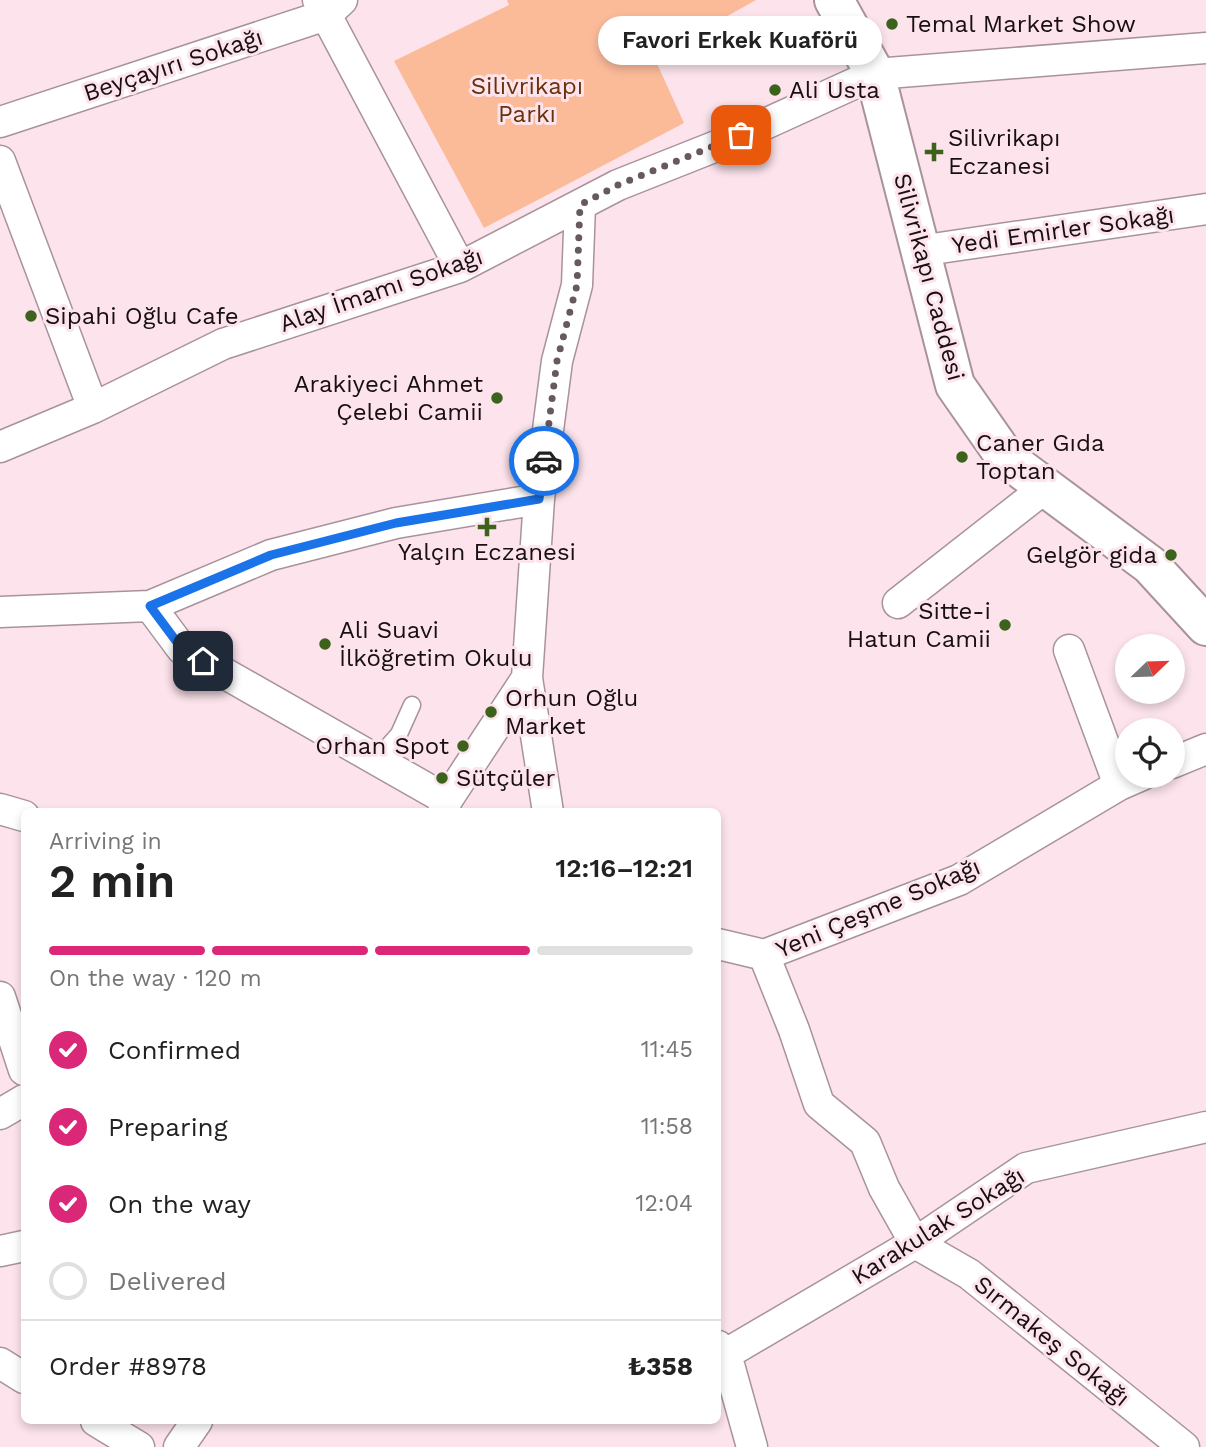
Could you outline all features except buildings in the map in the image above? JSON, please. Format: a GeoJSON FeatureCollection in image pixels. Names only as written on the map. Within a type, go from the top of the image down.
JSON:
{"type":"FeatureCollection","features":[{"type":"Feature","properties":{"kind":"main road","name":"Silivrikapı Caddesi"},"geometry":{"type":"LineString","coordinates":[[834,0],[874,74],[955,385],[1006,458],[1150,565],[1206,626]]}},
{"type":"Feature","properties":{"kind":"street"},"geometry":{"type":"LineString","coordinates":[[329,5],[460,267]]}},
{"type":"Feature","properties":{"kind":"street","name":"Beyçayırı Sokağı"},"geometry":{"type":"LineString","coordinates":[[0,122],[329,5]]}},
{"type":"Feature","properties":{"kind":"street"},"geometry":{"type":"LineString","coordinates":[[874,74],[1206,48]]}},
{"type":"Feature","properties":{"kind":"street","name":"Alay İmamı Sokağı"},"geometry":{"type":"LineString","coordinates":[[0,447],[93,408],[223,344],[460,267],[618,185],[719,145],[874,74]]}},
{"type":"Feature","properties":{"kind":"street"},"geometry":{"type":"LineString","coordinates":[[0,161],[93,408]]}},
{"type":"Feature","properties":{"kind":"street"},"geometry":{"type":"LineString","coordinates":[[547,808],[527,678],[539,499],[557,361],[577,285],[580,205]]}},
{"type":"Feature","properties":{"kind":"street","name":"Yedi Emirler Sokağı"},"geometry":{"type":"LineString","coordinates":[[919,251],[1206,209]]}},
{"type":"Feature","properties":{"kind":"street"},"geometry":{"type":"LineString","coordinates":[[898,603],[1046,487]]}},
{"type":"Feature","properties":{"kind":"street"},"geometry":{"type":"LineString","coordinates":[[0,612],[150,606],[271,555],[396,523],[539,499]]}},
{"type":"Feature","properties":{"kind":"street"},"geometry":{"type":"LineString","coordinates":[[150,606],[182,649],[376,760],[445,806],[527,678]]}},
{"type":"Feature","properties":{"kind":"street"},"geometry":{"type":"LineString","coordinates":[[1069,650],[1115,746]]}},
{"type":"Feature","properties":{"kind":"street"},"geometry":{"type":"LineString","coordinates":[[1185,758],[1206,749]]}},
{"type":"Feature","properties":{"kind":"street","name":"Yeni Çeşme Sokağı"},"geometry":{"type":"LineString","coordinates":[[721,945],[764,955],[958,880],[1117,788]]}},
{"type":"Feature","properties":{"kind":"street"},"geometry":{"type":"LineString","coordinates":[[0,809],[21,815]]}},
{"type":"Feature","properties":{"kind":"street"},"geometry":{"type":"LineString","coordinates":[[764,955],[794,1030],[819,1104],[865,1142],[884,1188],[915,1243]]}},
{"type":"Feature","properties":{"kind":"street"},"geometry":{"type":"LineString","coordinates":[[0,997],[21,1061]]}},
{"type":"Feature","properties":{"kind":"street"},"geometry":{"type":"LineString","coordinates":[[0,1114],[21,1102]]}},
{"type":"Feature","properties":{"kind":"street","name":"Karakulak Sokağı"},"geometry":{"type":"LineString","coordinates":[[722,1350],[915,1243],[1026,1167],[1206,1127]]}},
{"type":"Feature","properties":{"kind":"street","name":"Sırmakeş Sokağı"},"geometry":{"type":"LineString","coordinates":[[915,1243],[969,1274],[1184,1447]]}},
{"type":"Feature","properties":{"kind":"street"},"geometry":{"type":"LineString","coordinates":[[0,1251],[21,1247]]}},
{"type":"Feature","properties":{"kind":"street"},"geometry":{"type":"LineString","coordinates":[[722,1350],[752,1447]]}},
{"type":"Feature","properties":{"kind":"street"},"geometry":{"type":"LineString","coordinates":[[0,1363],[21,1376]]}},
{"type":"Feature","properties":{"kind":"street"},"geometry":{"type":"LineString","coordinates":[[101,1424],[139,1447]]}},
{"type":"Feature","properties":{"kind":"street"},"geometry":{"type":"LineString","coordinates":[[179,1447],[195,1424]]}},
{"type":"Feature","properties":{"kind":"lane"},"geometry":{"type":"LineString","coordinates":[[376,760],[400,734],[412,705]]}},
{"type":"Feature","properties":{"kind":"green space","name":"Silivrikapı Parkı"},"geometry":{"type":"Polygon","coordinates":[[[507,0],[756,0],[654,57],[684,123],[484,228],[394,61],[509,5],[507,0]]]}},
{"type":"Feature","properties":{"kind":"way so far"},"geometry":{"type":"LineString","coordinates":[[544,461],[557,361],[577,285],[580,205],[618,185],[741,135]]}},
{"type":"Feature","properties":{"kind":"place","name":"Temal Market Show"},"geometry":{"type":"Point","coordinates":[892,24]}},
{"type":"Feature","properties":{"kind":"place","name":"Ali Usta"},"geometry":{"type":"Point","coordinates":[775,90]}},
{"type":"Feature","properties":{"kind":"place","name":"Favori Erkek Kuaförü"},"geometry":{"type":"Point","coordinates":[741,135]}},
{"type":"Feature","properties":{"kind":"place","name":"Silivrikapı Eczanesi"},"geometry":{"type":"Point","coordinates":[934,152]}},
{"type":"Feature","properties":{"kind":"place","name":"Sipahi Oğlu Cafe"},"geometry":{"type":"Point","coordinates":[31,316]}},
{"type":"Feature","properties":{"kind":"place","name":"Arakiyeci Ahmet Çelebi Camii"},"geometry":{"type":"Point","coordinates":[497,398]}},
{"type":"Feature","properties":{"kind":"place","name":"Caner Gıda Toptan"},"geometry":{"type":"Point","coordinates":[962,457]}},
{"type":"Feature","properties":{"kind":"place","name":"Yalçın Eczanesi"},"geometry":{"type":"Point","coordinates":[487,527]}},
{"type":"Feature","properties":{"kind":"place","name":"Gelgör gida"},"geometry":{"type":"Point","coordinates":[1171,555]}},
{"type":"Feature","properties":{"kind":"place","name":"Sitte-i Hatun Camii"},"geometry":{"type":"Point","coordinates":[1005,625]}},
{"type":"Feature","properties":{"kind":"place","name":"Ali Suavi İlköğretim Okulu"},"geometry":{"type":"Point","coordinates":[325,644]}},
{"type":"Feature","properties":{"kind":"place","name":"Orhun Oğlu Market"},"geometry":{"type":"Point","coordinates":[491,712]}},
{"type":"Feature","properties":{"kind":"place","name":"Orhan Spot"},"geometry":{"type":"Point","coordinates":[463,746]}},
{"type":"Feature","properties":{"kind":"place","name":"Sütçüler"},"geometry":{"type":"Point","coordinates":[442,778]}},
{"type":"Feature","properties":{"kind":"route"},"geometry":{"type":"LineString","coordinates":[[203,661],[182,649],[150,606],[271,555],[396,523],[539,499],[544,461]]}}]}
